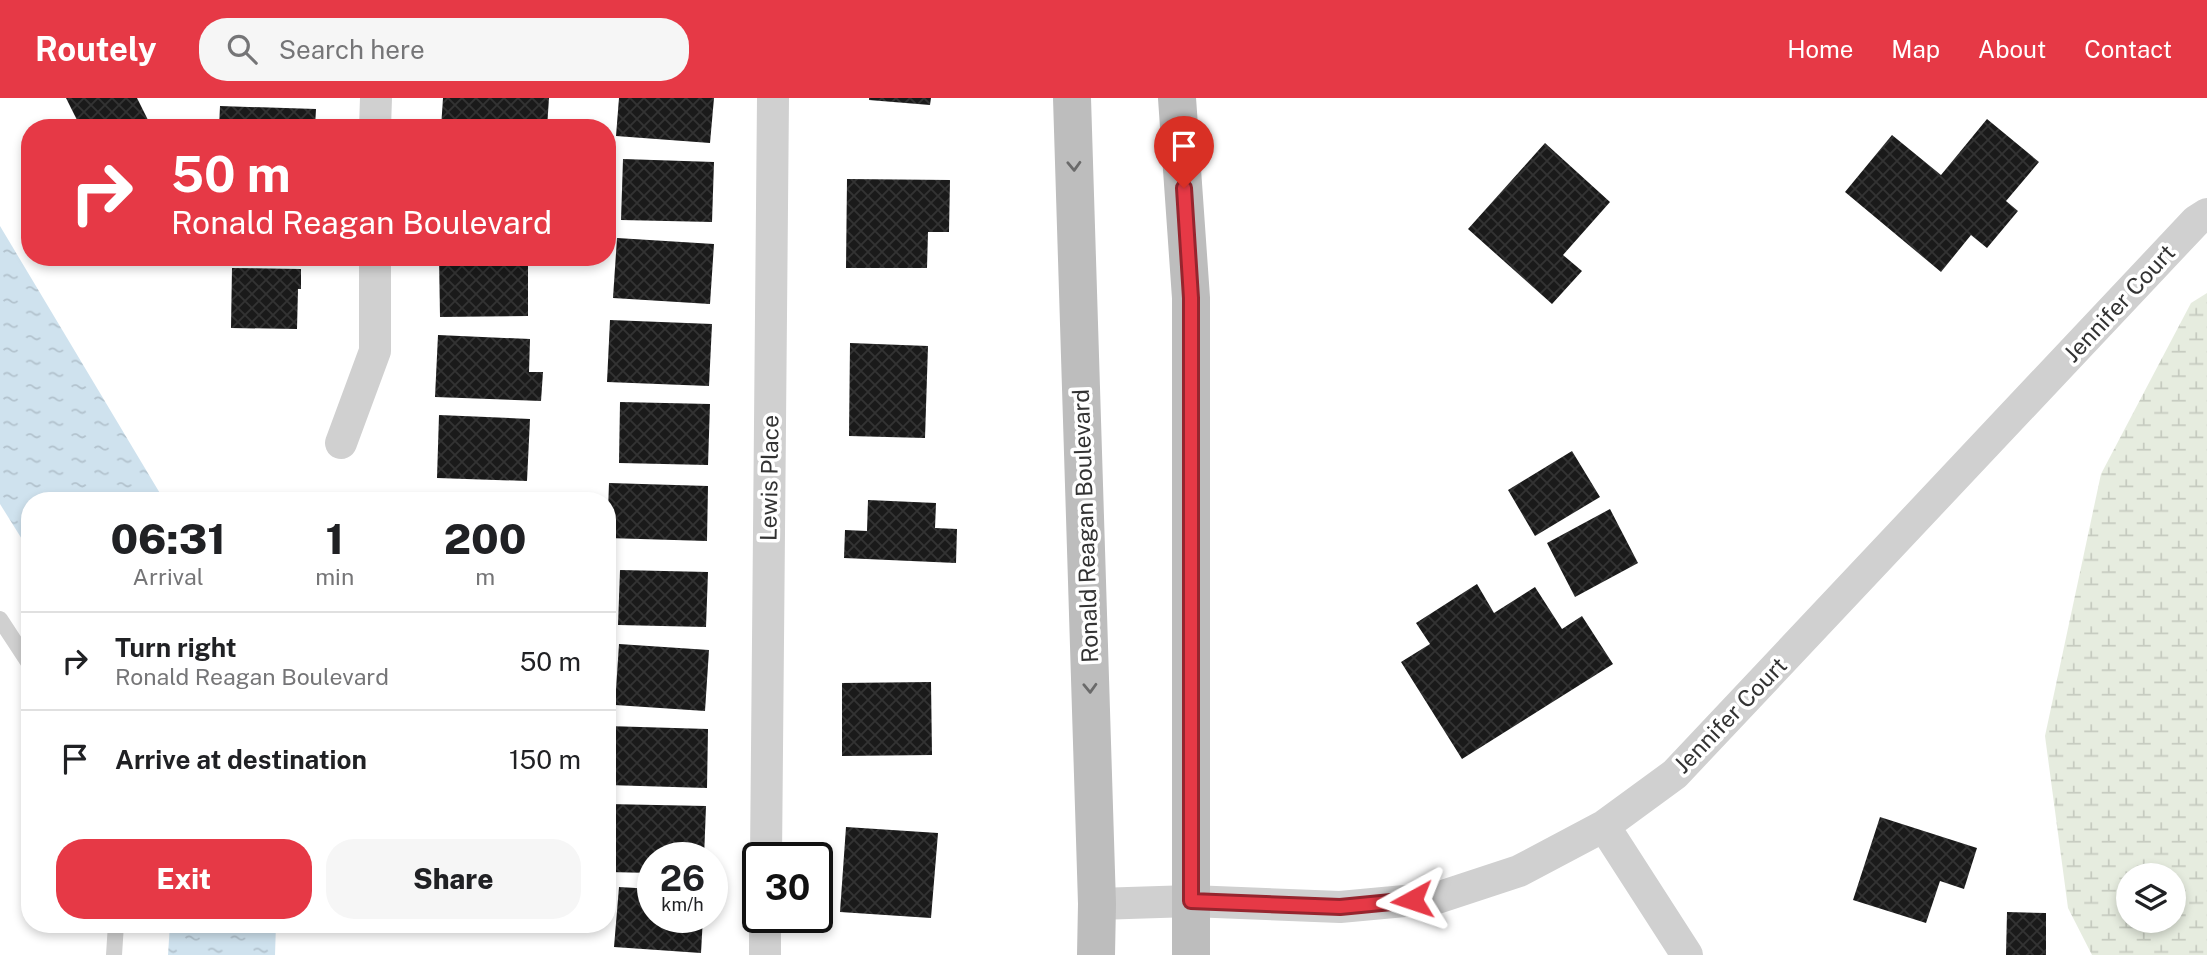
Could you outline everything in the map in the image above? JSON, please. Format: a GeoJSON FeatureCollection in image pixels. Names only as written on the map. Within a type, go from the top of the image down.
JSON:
{"type":"FeatureCollection","features":[{"type":"Feature","properties":{"kind":"main road","name":"Ronald Reagan Boulevard"},"geometry":{"type":"LineString","coordinates":[[1072,98],[1097,904],[1096,955]]}},
{"type":"Feature","properties":{"kind":"main road"},"geometry":{"type":"LineString","coordinates":[[1177,98],[1191,298],[1191,955]]}},
{"type":"Feature","properties":{"kind":"street"},"geometry":{"type":"LineString","coordinates":[[376,98],[376,119]]}},
{"type":"Feature","properties":{"kind":"street","name":"Lewis Place"},"geometry":{"type":"LineString","coordinates":[[766,842],[773,98]]}},
{"type":"Feature","properties":{"kind":"street","name":"Jennifer Court"},"geometry":{"type":"LineString","coordinates":[[1097,904],[1191,901],[1340,907],[1437,898],[1519,871],[1604,826],[1675,774],[2196,221],[2207,214]]}},
{"type":"Feature","properties":{"kind":"street"},"geometry":{"type":"LineString","coordinates":[[341,443],[375,351],[375,266]]}},
{"type":"Feature","properties":{"kind":"street"},"geometry":{"type":"LineString","coordinates":[[1604,826],[1687,955]]}},
{"type":"Feature","properties":{"kind":"street"},"geometry":{"type":"LineString","coordinates":[[765,933],[765,955]]}},
{"type":"Feature","properties":{"kind":"lane"},"geometry":{"type":"LineString","coordinates":[[0,619],[21,652]]}},
{"type":"Feature","properties":{"kind":"lane"},"geometry":{"type":"LineString","coordinates":[[114,955],[115,933]]}},
{"type":"Feature","properties":{"kind":"green space"},"geometry":{"type":"Polygon","coordinates":[[[2207,293],[2207,955],[2092,955],[2068,908],[2045,736],[2101,474],[2191,303],[2207,293]]]}},
{"type":"Feature","properties":{"kind":"water"},"geometry":{"type":"Polygon","coordinates":[[[0,226],[21,261],[21,266],[24,266],[159,492],[21,492],[21,538],[0,504],[0,226]]]}},
{"type":"Feature","properties":{"kind":"water"},"geometry":{"type":"Polygon","coordinates":[[[169,933],[276,933],[275,955],[168,955],[169,933]]]}},
{"type":"Feature","properties":{"kind":"building"},"geometry":{"type":"Polygon","coordinates":[[[66,98],[137,98],[148,119],[76,119],[66,98]]]}},
{"type":"Feature","properties":{"kind":"building"},"geometry":{"type":"Polygon","coordinates":[[[443,98],[549,98],[548,119],[442,119],[443,98]]]}},
{"type":"Feature","properties":{"kind":"building"},"geometry":{"type":"Polygon","coordinates":[[[619,98],[714,98],[710,143],[616,136],[619,98]]]}},
{"type":"Feature","properties":{"kind":"building"},"geometry":{"type":"Polygon","coordinates":[[[869,98],[931,98],[930,105],[869,98]]]}},
{"type":"Feature","properties":{"kind":"building"},"geometry":{"type":"Polygon","coordinates":[[[220,106],[316,109],[315,119],[219,119],[220,106]]]}},
{"type":"Feature","properties":{"kind":"building"},"geometry":{"type":"Polygon","coordinates":[[[1987,119],[2039,162],[2006,201],[2018,211],[1987,248],[1971,235],[1941,272],[1845,192],[1892,135],[1941,175],[1987,119]]]}},
{"type":"Feature","properties":{"kind":"building"},"geometry":{"type":"Polygon","coordinates":[[[1545,143],[1610,202],[1563,255],[1582,271],[1552,304],[1468,229],[1545,143]]]}},
{"type":"Feature","properties":{"kind":"building"},"geometry":{"type":"Polygon","coordinates":[[[623,159],[714,162],[712,222],[621,220],[623,159]]]}},
{"type":"Feature","properties":{"kind":"building"},"geometry":{"type":"Polygon","coordinates":[[[847,179],[950,180],[949,232],[928,232],[927,268],[846,268],[847,179]]]}},
{"type":"Feature","properties":{"kind":"building"},"geometry":{"type":"Polygon","coordinates":[[[617,238],[714,244],[710,304],[613,298],[617,238]]]}},
{"type":"Feature","properties":{"kind":"building"},"geometry":{"type":"Polygon","coordinates":[[[439,266],[528,266],[528,316],[440,317],[439,266]]]}},
{"type":"Feature","properties":{"kind":"building"},"geometry":{"type":"Polygon","coordinates":[[[232,268],[301,269],[297,329],[231,328],[232,268]]]}},
{"type":"Feature","properties":{"kind":"building"},"geometry":{"type":"Polygon","coordinates":[[[610,320],[712,324],[709,386],[607,382],[610,320]]]}},
{"type":"Feature","properties":{"kind":"building"},"geometry":{"type":"Polygon","coordinates":[[[438,335],[530,339],[529,372],[543,372],[541,401],[435,397],[438,335]]]}},
{"type":"Feature","properties":{"kind":"building"},"geometry":{"type":"Polygon","coordinates":[[[850,343],[928,346],[925,438],[849,436],[850,343]]]}},
{"type":"Feature","properties":{"kind":"building"},"geometry":{"type":"Polygon","coordinates":[[[620,402],[710,404],[708,465],[619,463],[620,402]]]}},
{"type":"Feature","properties":{"kind":"building"},"geometry":{"type":"Polygon","coordinates":[[[439,415],[530,419],[527,481],[437,478],[439,415]]]}},
{"type":"Feature","properties":{"kind":"building"},"geometry":{"type":"Polygon","coordinates":[[[1572,451],[1600,497],[1535,536],[1508,490],[1572,451]]]}},
{"type":"Feature","properties":{"kind":"building"},"geometry":{"type":"Polygon","coordinates":[[[609,483],[708,486],[707,541],[616,538],[616,492],[609,492],[609,483]]]}},
{"type":"Feature","properties":{"kind":"building"},"geometry":{"type":"Polygon","coordinates":[[[868,500],[936,503],[935,528],[957,529],[956,563],[844,558],[845,530],[867,531],[868,500]]]}},
{"type":"Feature","properties":{"kind":"building"},"geometry":{"type":"Polygon","coordinates":[[[1610,509],[1638,563],[1575,597],[1547,543],[1610,509]]]}},
{"type":"Feature","properties":{"kind":"building"},"geometry":{"type":"Polygon","coordinates":[[[620,570],[708,572],[706,627],[618,625],[620,570]]]}},
{"type":"Feature","properties":{"kind":"building"},"geometry":{"type":"Polygon","coordinates":[[[1477,584],[1494,613],[1535,587],[1562,629],[1582,616],[1613,664],[1462,759],[1401,662],[1430,644],[1416,623],[1477,584]]]}},
{"type":"Feature","properties":{"kind":"building"},"geometry":{"type":"Polygon","coordinates":[[[619,644],[709,650],[705,711],[616,705],[619,644]]]}},
{"type":"Feature","properties":{"kind":"building"},"geometry":{"type":"Polygon","coordinates":[[[931,682],[932,755],[842,756],[842,683],[931,682]]]}},
{"type":"Feature","properties":{"kind":"building"},"geometry":{"type":"Polygon","coordinates":[[[616,726],[708,729],[707,788],[616,785],[616,726]]]}},
{"type":"Feature","properties":{"kind":"building"},"geometry":{"type":"Polygon","coordinates":[[[616,804],[706,806],[705,842],[637,842],[637,873],[616,872],[616,804]]]}},
{"type":"Feature","properties":{"kind":"building"},"geometry":{"type":"Polygon","coordinates":[[[1880,817],[1977,848],[1964,889],[1940,881],[1926,923],[1853,900],[1880,817]]]}},
{"type":"Feature","properties":{"kind":"building"},"geometry":{"type":"Polygon","coordinates":[[[846,827],[938,833],[931,918],[840,912],[846,827]]]}},
{"type":"Feature","properties":{"kind":"building"},"geometry":{"type":"Polygon","coordinates":[[[619,887],[637,888],[637,933],[702,933],[701,953],[614,947],[619,887]]]}},
{"type":"Feature","properties":{"kind":"building"},"geometry":{"type":"Polygon","coordinates":[[[2007,912],[2046,913],[2046,955],[2006,955],[2007,912]]]}},
{"type":"Feature","properties":{"kind":"route"},"geometry":{"type":"LineString","coordinates":[[1184,188],[1191,298],[1191,901],[1340,907],[1412,900]]}}]}
